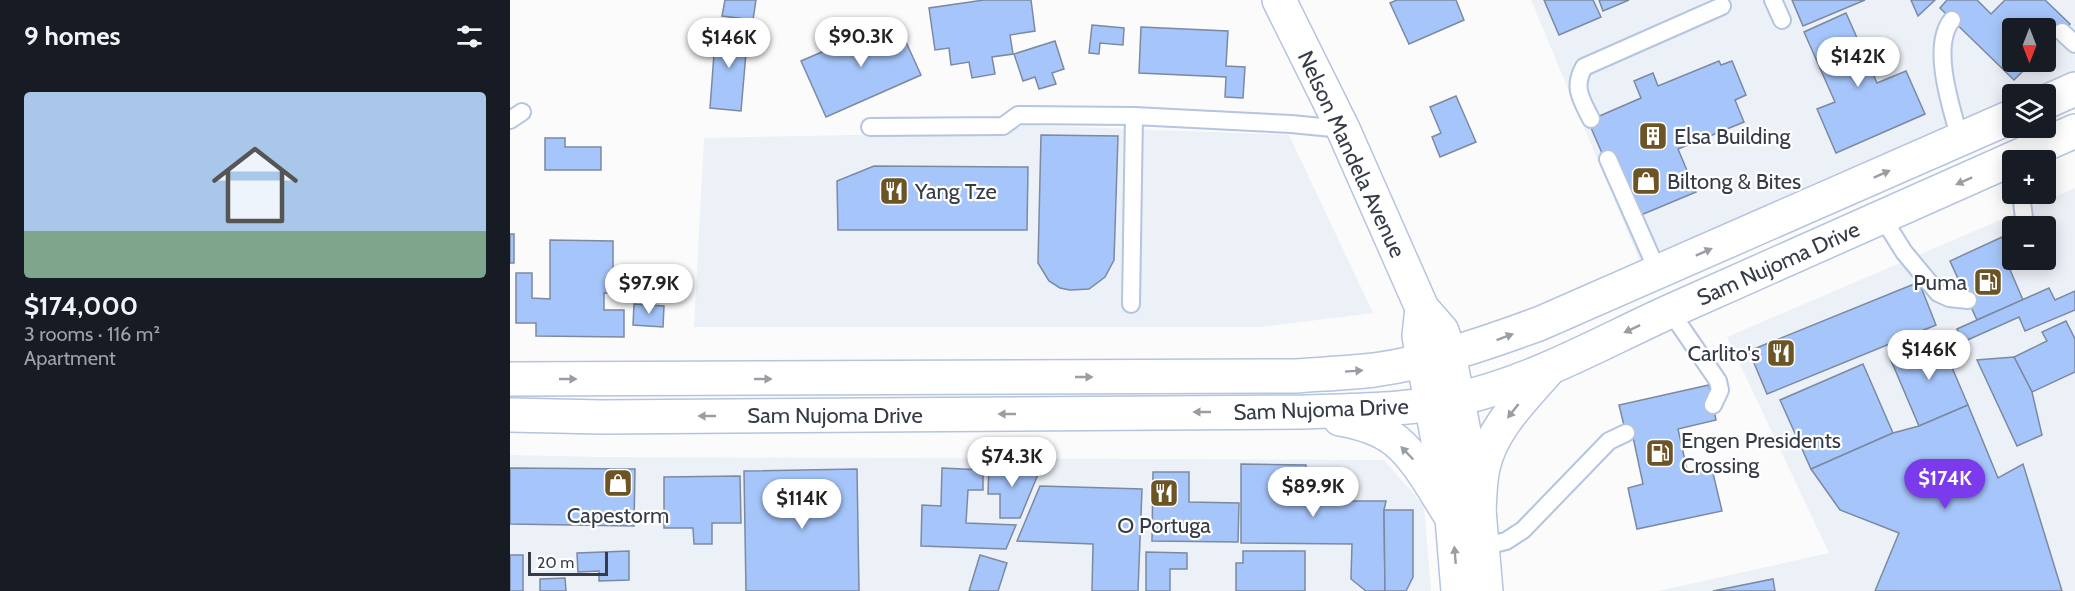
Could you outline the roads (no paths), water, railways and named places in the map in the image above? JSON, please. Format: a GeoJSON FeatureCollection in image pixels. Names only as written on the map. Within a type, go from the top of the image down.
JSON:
{"type":"FeatureCollection","features":[{"type":"Feature","properties":{"kind":"main road","name":"Nelson Mandela Avenue"},"geometry":{"type":"LineString","coordinates":[[1279,0],[1342,129],[1422,308],[1442,331],[1436,358],[1465,514],[1458,591]]}},
{"type":"Feature","properties":{"kind":"main road"},"geometry":{"type":"LineString","coordinates":[[2056,98],[2075,89]]}},
{"type":"Feature","properties":{"kind":"main road","name":"Sam Nujoma Drive"},"geometry":{"type":"LineString","coordinates":[[510,379],[1296,376],[1374,370],[1436,358],[1483,345],[1541,323],[2002,121]]}},
{"type":"Feature","properties":{"kind":"main road","name":"Sam Nujoma Drive"},"geometry":{"type":"LineString","coordinates":[[2045,150],[2075,132]]}},
{"type":"Feature","properties":{"kind":"main road","name":"Sam Nujoma Drive"},"geometry":{"type":"LineString","coordinates":[[510,415],[602,417],[1303,412],[1377,410],[1445,401],[1492,390],[1551,367],[1670,311],[1882,217],[2002,174]]}},
{"type":"Feature","properties":{"kind":"main road"},"geometry":{"type":"LineString","coordinates":[[1303,412],[1361,423],[1390,436],[1465,514],[1494,438],[1510,414],[1551,367]]}},
{"type":"Feature","properties":{"kind":"main road","name":"Nelson Mandela Avenue"},"geometry":{"type":"LineString","coordinates":[[1465,514],[1482,547],[1486,591]]}},
{"type":"Feature","properties":{"kind":"lane"},"geometry":{"type":"LineString","coordinates":[[1773,0],[1782,20]]}},
{"type":"Feature","properties":{"kind":"lane"},"geometry":{"type":"LineString","coordinates":[[1591,119],[1578,91],[1578,81],[1584,67],[1722,6]]}},
{"type":"Feature","properties":{"kind":"lane"},"geometry":{"type":"LineString","coordinates":[[1952,20],[1948,23],[1943,46],[1944,80],[1960,140]]}},
{"type":"Feature","properties":{"kind":"lane"},"geometry":{"type":"LineString","coordinates":[[2062,32],[2075,44]]}},
{"type":"Feature","properties":{"kind":"lane"},"geometry":{"type":"LineString","coordinates":[[870,127],[1003,126],[1018,115],[1134,116],[1291,124],[1342,129]]}},
{"type":"Feature","properties":{"kind":"lane"},"geometry":{"type":"LineString","coordinates":[[1131,304],[1134,116]]}},
{"type":"Feature","properties":{"kind":"lane"},"geometry":{"type":"LineString","coordinates":[[1608,159],[1659,272]]}},
{"type":"Feature","properties":{"kind":"lane"},"geometry":{"type":"LineString","coordinates":[[1882,217],[1904,252],[1938,293],[1949,298],[1968,300]]}},
{"type":"Feature","properties":{"kind":"lane"},"geometry":{"type":"LineString","coordinates":[[1670,311],[1718,381],[1720,390],[1713,405]]}},
{"type":"Feature","properties":{"kind":"lane"},"geometry":{"type":"LineString","coordinates":[[1482,547],[1506,541],[1523,530],[1610,441],[1626,433]]}},
{"type":"Feature","properties":{"kind":"place","name":"Elsa Building"},"geometry":{"type":"Point","coordinates":[1653,136]}},
{"type":"Feature","properties":{"kind":"place","name":"Biltong & Bites"},"geometry":{"type":"Point","coordinates":[1646,181]}},
{"type":"Feature","properties":{"kind":"place","name":"Yang Tze"},"geometry":{"type":"Point","coordinates":[894,191]}},
{"type":"Feature","properties":{"kind":"place","name":"Puma"},"geometry":{"type":"Point","coordinates":[1988,282]}},
{"type":"Feature","properties":{"kind":"place","name":"Carlito's"},"geometry":{"type":"Point","coordinates":[1781,353]}},
{"type":"Feature","properties":{"kind":"place","name":"Engen Presidents Crossing"},"geometry":{"type":"Point","coordinates":[1660,453]}},
{"type":"Feature","properties":{"kind":"place","name":"Capestorm"},"geometry":{"type":"Point","coordinates":[618,483]}},
{"type":"Feature","properties":{"kind":"place","name":"O Portuga"},"geometry":{"type":"Point","coordinates":[1164,493]}}]}
